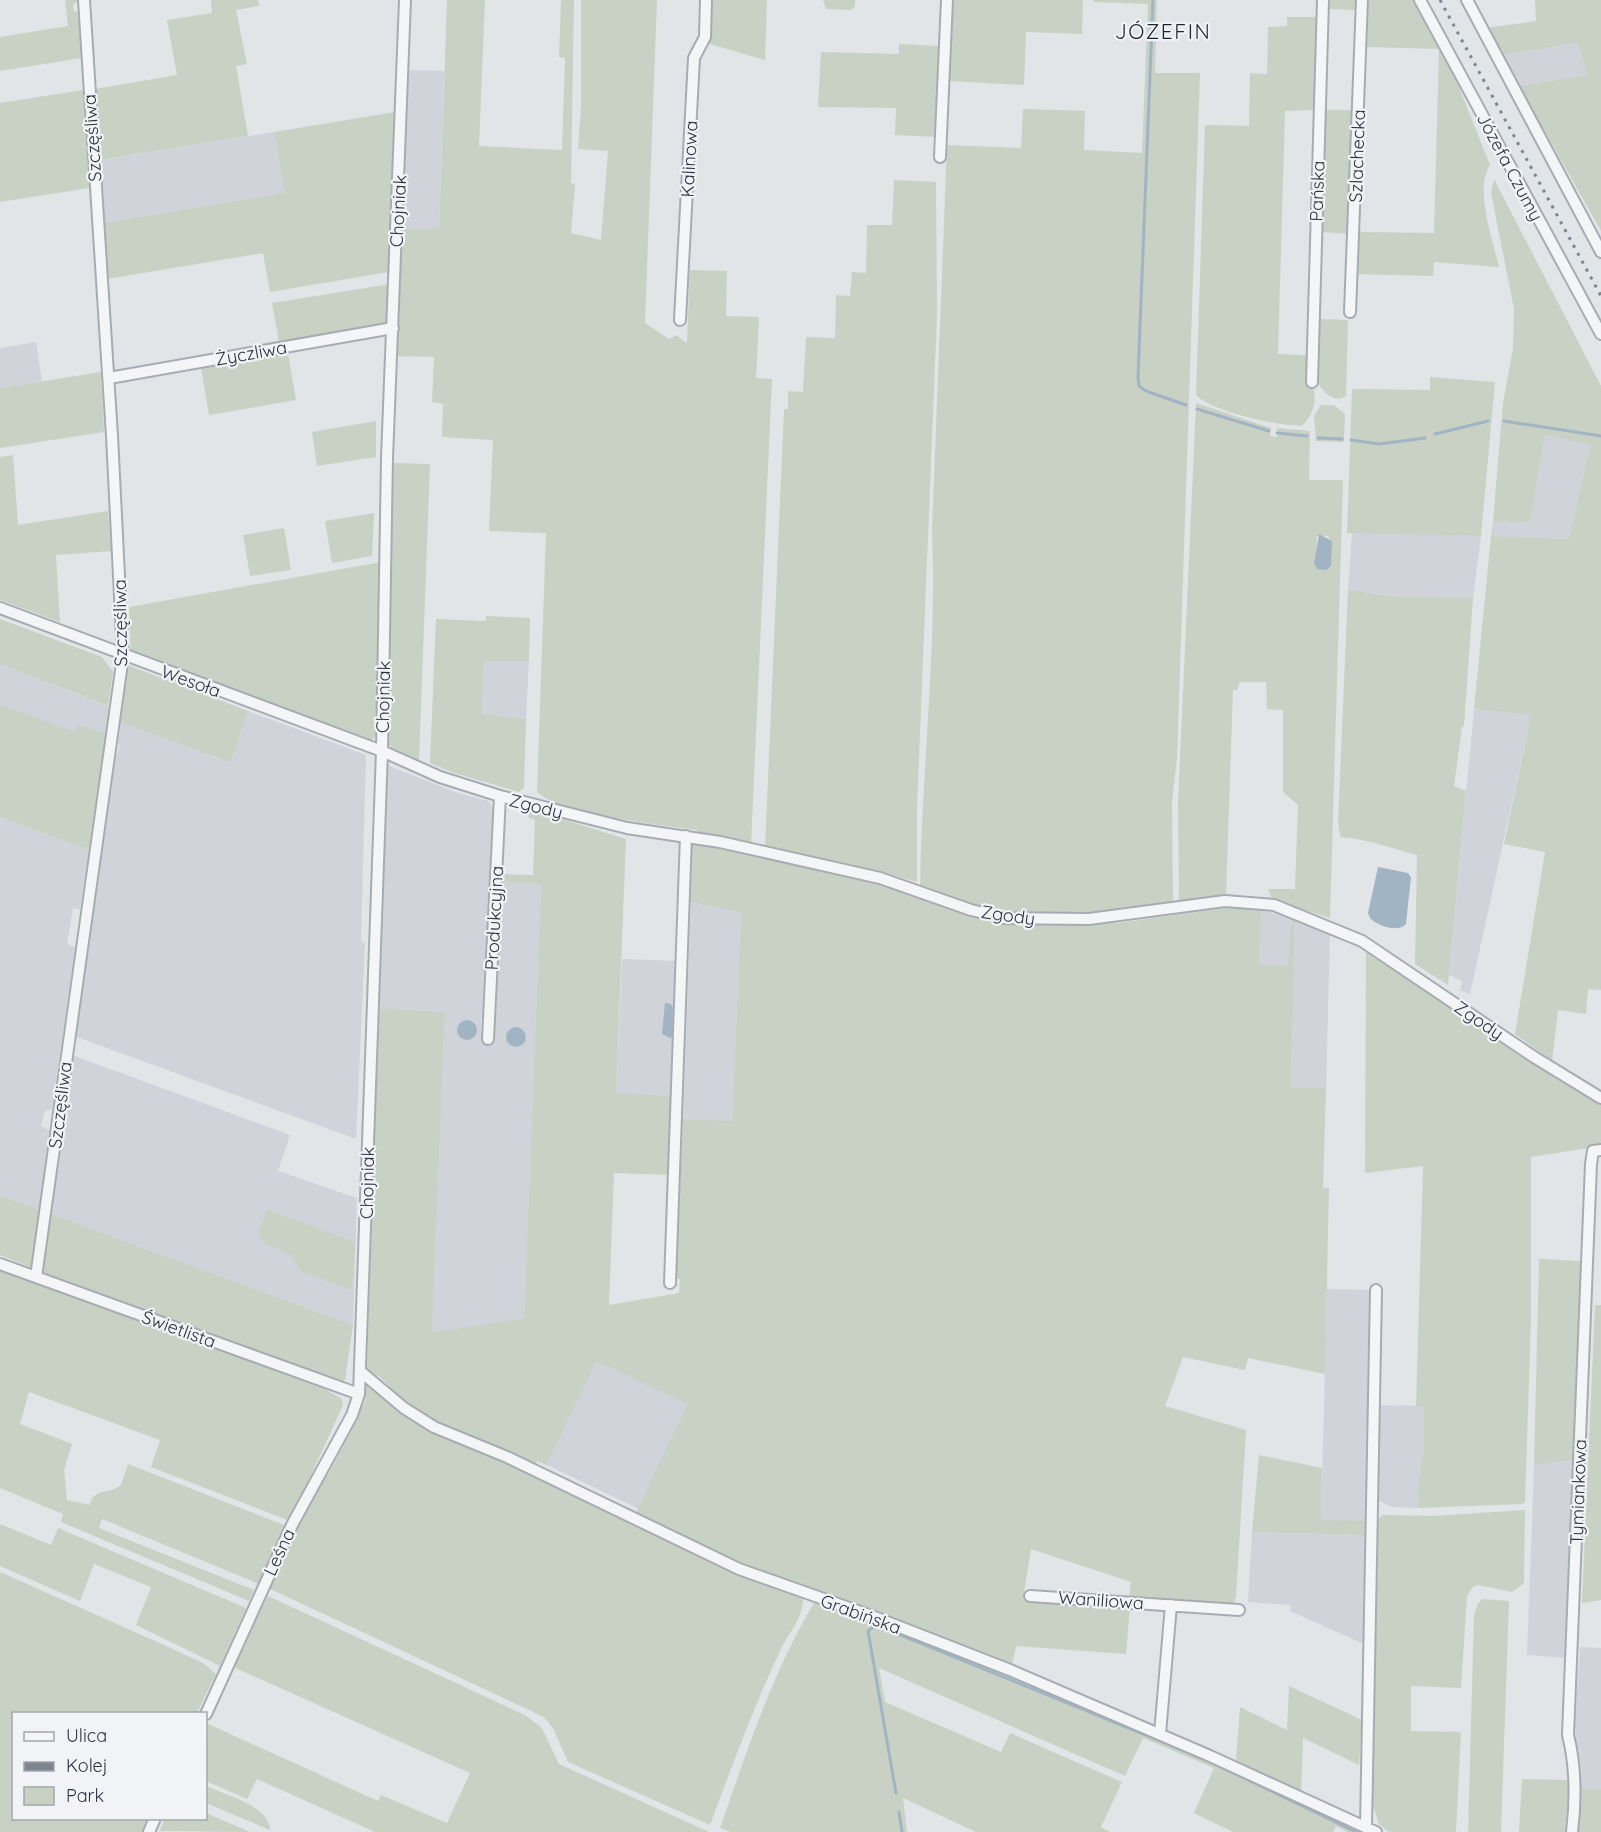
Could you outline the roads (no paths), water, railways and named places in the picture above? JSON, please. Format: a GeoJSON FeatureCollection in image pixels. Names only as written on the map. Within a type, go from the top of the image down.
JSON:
{"type":"FeatureCollection","features":[{"type":"Feature","properties":{"kind":"street","name":"Szczęśliwa"},"geometry":{"type":"LineString","coordinates":[[36,1277],[123,656],[109,378],[84,0]]}},
{"type":"Feature","properties":{"kind":"street","name":"Chojniak"},"geometry":{"type":"LineString","coordinates":[[359,1394],[382,751],[387,468],[405,0]]}},
{"type":"Feature","properties":{"kind":"street","name":"Kalinowa"},"geometry":{"type":"LineString","coordinates":[[680,320],[694,58],[705,37],[706,0]]}},
{"type":"Feature","properties":{"kind":"street"},"geometry":{"type":"LineString","coordinates":[[940,157],[947,0]]}},
{"type":"Feature","properties":{"kind":"street","name":"Pańska"},"geometry":{"type":"LineString","coordinates":[[1312,382],[1323,0]]}},
{"type":"Feature","properties":{"kind":"street","name":"Szlachecka"},"geometry":{"type":"LineString","coordinates":[[1350,312],[1362,0]]}},
{"type":"Feature","properties":{"kind":"street","name":"Józefa Czumy"},"geometry":{"type":"LineString","coordinates":[[1420,0],[1601,334]]}},
{"type":"Feature","properties":{"kind":"street"},"geometry":{"type":"LineString","coordinates":[[1467,0],[1601,252]]}},
{"type":"Feature","properties":{"kind":"street","name":"Życzliwa"},"geometry":{"type":"LineString","coordinates":[[109,378],[393,328]]}},
{"type":"Feature","properties":{"kind":"street","name":"Wesoła"},"geometry":{"type":"LineString","coordinates":[[0,608],[123,656],[382,751]]}},
{"type":"Feature","properties":{"kind":"street","name":"Zgody"},"geometry":{"type":"LineString","coordinates":[[382,751],[440,777],[500,796],[627,828],[686,836],[880,878],[971,910],[1004,918],[1089,919],[1225,902],[1274,905],[1362,941],[1534,1057],[1601,1098]]}},
{"type":"Feature","properties":{"kind":"street","name":"Produkcyjna"},"geometry":{"type":"LineString","coordinates":[[488,1039],[500,796]]}},
{"type":"Feature","properties":{"kind":"street"},"geometry":{"type":"LineString","coordinates":[[670,1283],[686,836]]}},
{"type":"Feature","properties":{"kind":"street","name":"Tymiankowa"},"geometry":{"type":"LineString","coordinates":[[1572,1832],[1575,1802],[1574,1759],[1568,1735],[1597,1150]]}},
{"type":"Feature","properties":{"kind":"street","name":"Świetlista"},"geometry":{"type":"LineString","coordinates":[[0,1264],[359,1394]]}},
{"type":"Feature","properties":{"kind":"street"},"geometry":{"type":"LineString","coordinates":[[1371,1830],[1376,1290]]}},
{"type":"Feature","properties":{"kind":"street","name":"Grabińska"},"geometry":{"type":"LineString","coordinates":[[360,1371],[404,1408],[434,1427],[507,1457],[739,1569],[869,1615],[1010,1670],[1160,1734],[1371,1830]]}},
{"type":"Feature","properties":{"kind":"street","name":"Leśna"},"geometry":{"type":"LineString","coordinates":[[207,1712],[291,1525],[352,1415],[359,1394]]}},
{"type":"Feature","properties":{"kind":"street","name":"Waniliowa"},"geometry":{"type":"LineString","coordinates":[[1030,1596],[1239,1610]]}},
{"type":"Feature","properties":{"kind":"street"},"geometry":{"type":"LineString","coordinates":[[1160,1734],[1172,1605]]}},
{"type":"Feature","properties":{"kind":"water"},"geometry":{"type":"Polygon","coordinates":[[[1319,534],[1332,541],[1331,566],[1326,570],[1317,569],[1314,564],[1319,534]]]}},
{"type":"Feature","properties":{"kind":"water"},"geometry":{"type":"Polygon","coordinates":[[[1378,867],[1408,873],[1411,877],[1406,924],[1402,927],[1393,928],[1377,924],[1368,913],[1378,867]]]}},
{"type":"Feature","properties":{"kind":"water"},"geometry":{"type":"Polygon","coordinates":[[[665,1003],[671,1004],[673,1008],[672,1037],[670,1038],[662,1034],[665,1003]]]}},
{"type":"Feature","properties":{"kind":"water"},"geometry":{"type":"Polygon","coordinates":[[[467,1020],[474,1023],[477,1030],[474,1037],[467,1040],[460,1037],[457,1030],[460,1023],[467,1020]]]}},
{"type":"Feature","properties":{"kind":"water"},"geometry":{"type":"Polygon","coordinates":[[[516,1027],[523,1030],[526,1037],[523,1044],[516,1047],[509,1044],[506,1037],[509,1030],[516,1027]]]}},
{"type":"Feature","properties":{"kind":"waterway"},"geometry":{"type":"LineString","coordinates":[[1153,0],[1138,377],[1139,386],[1146,391],[1186,405]]}},
{"type":"Feature","properties":{"kind":"waterway"},"geometry":{"type":"LineString","coordinates":[[1197,409],[1269,431]]}},
{"type":"Feature","properties":{"kind":"waterway"},"geometry":{"type":"LineString","coordinates":[[1435,434],[1488,421]]}},
{"type":"Feature","properties":{"kind":"waterway"},"geometry":{"type":"LineString","coordinates":[[1504,421],[1601,436]]}},
{"type":"Feature","properties":{"kind":"waterway"},"geometry":{"type":"LineString","coordinates":[[1277,433],[1307,436]]}},
{"type":"Feature","properties":{"kind":"waterway"},"geometry":{"type":"LineString","coordinates":[[1318,438],[1342,439]]}},
{"type":"Feature","properties":{"kind":"waterway"},"geometry":{"type":"LineString","coordinates":[[1351,440],[1379,444],[1425,438]]}},
{"type":"Feature","properties":{"kind":"waterway"},"geometry":{"type":"LineString","coordinates":[[896,1793],[868,1631],[876,1625],[1205,1759],[1356,1832]]}},
{"type":"Feature","properties":{"kind":"waterway"},"geometry":{"type":"LineString","coordinates":[[899,1812],[902,1832]]}},
{"type":"Feature","properties":{"kind":"railway"},"geometry":{"type":"LineString","coordinates":[[1440,0],[1601,296]]}},
{"type":"Feature","properties":{"kind":"district","name":"JÓZEFIN"},"geometry":{"type":"Point","coordinates":[1163,31]}}]}
